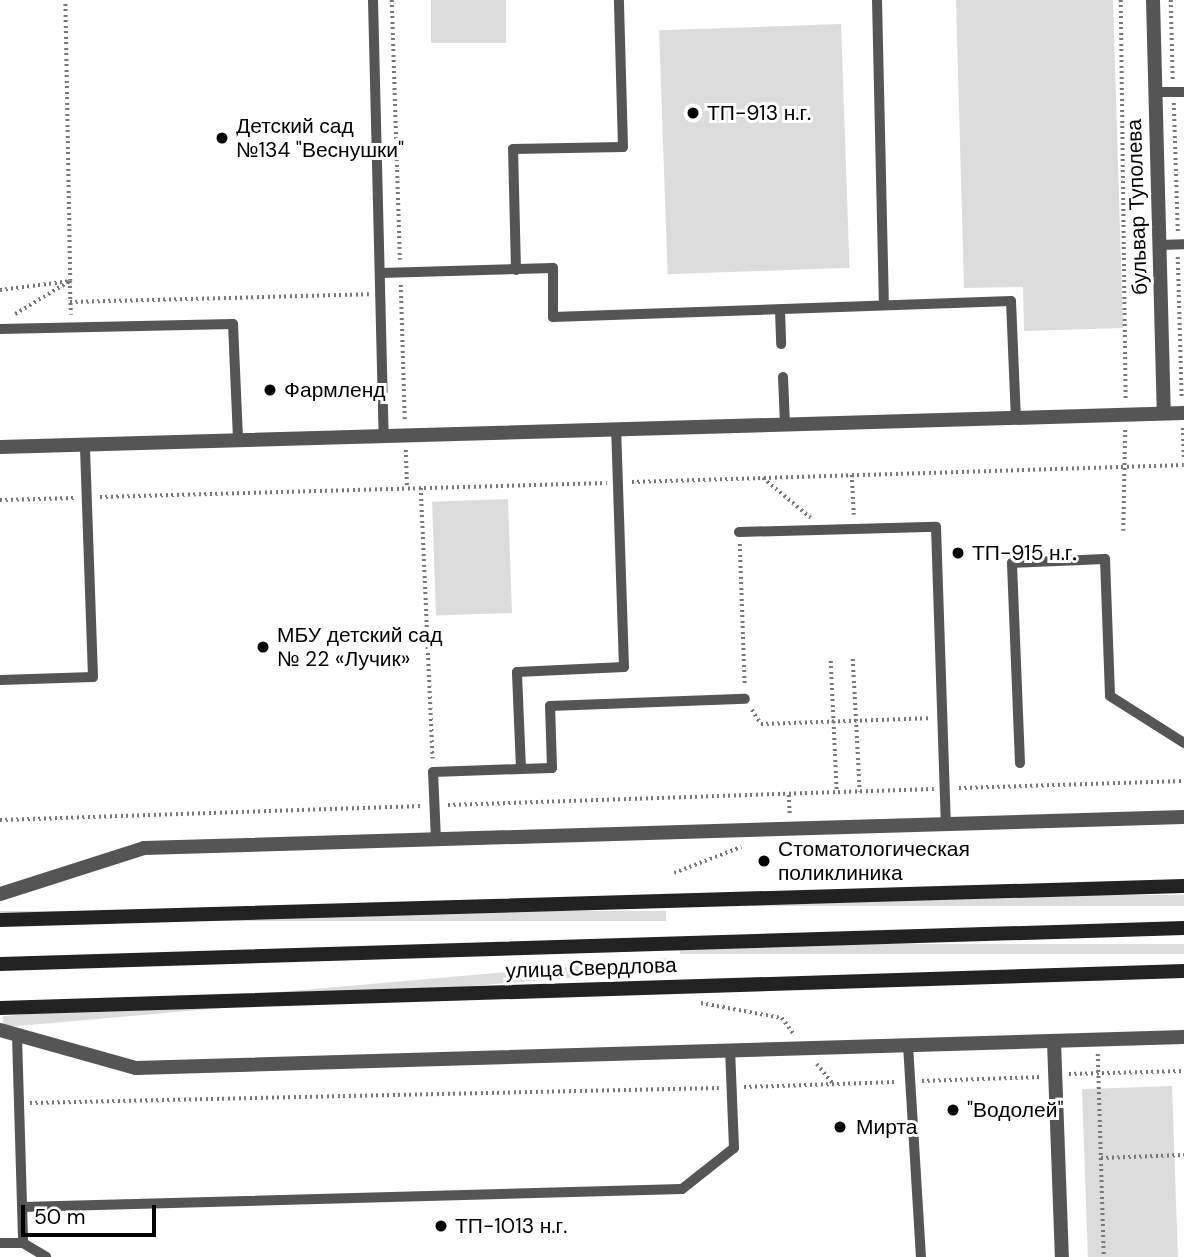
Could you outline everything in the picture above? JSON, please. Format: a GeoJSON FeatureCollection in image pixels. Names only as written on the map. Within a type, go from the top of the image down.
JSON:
{"type":"FeatureCollection","features":[{"type":"Feature","properties":{"kind":"main road"},"geometry":{"type":"LineString","coordinates":[[0,920],[1184,886]]}},
{"type":"Feature","properties":{"kind":"main road","name":"улица Свердлова"},"geometry":{"type":"LineString","coordinates":[[0,964],[1184,928]]}},
{"type":"Feature","properties":{"kind":"main road","name":"улица Свердлова"},"geometry":{"type":"LineString","coordinates":[[0,1008],[1184,971]]}},
{"type":"Feature","properties":{"kind":"street","name":"бульвар Туполева"},"geometry":{"type":"LineString","coordinates":[[1153,0],[1164,413]]}},
{"type":"Feature","properties":{"kind":"street"},"geometry":{"type":"LineString","coordinates":[[0,447],[1184,413]]}},
{"type":"Feature","properties":{"kind":"street"},"geometry":{"type":"LineString","coordinates":[[0,894],[144,848],[1184,817]]}},
{"type":"Feature","properties":{"kind":"street"},"geometry":{"type":"LineString","coordinates":[[0,1030],[136,1068],[1184,1037]]}},
{"type":"Feature","properties":{"kind":"street"},"geometry":{"type":"LineString","coordinates":[[1054,1042],[1062,1257]]}},
{"type":"Feature","properties":{"kind":"lane"},"geometry":{"type":"LineString","coordinates":[[373,0],[384,436]]}},
{"type":"Feature","properties":{"kind":"lane"},"geometry":{"type":"LineString","coordinates":[[516,270],[513,149],[623,147],[619,0]]}},
{"type":"Feature","properties":{"kind":"lane"},"geometry":{"type":"LineString","coordinates":[[877,0],[884,305]]}},
{"type":"Feature","properties":{"kind":"lane"},"geometry":{"type":"LineString","coordinates":[[1155,92],[1184,92]]}},
{"type":"Feature","properties":{"kind":"lane"},"geometry":{"type":"LineString","coordinates":[[1159,245],[1184,244]]}},
{"type":"Feature","properties":{"kind":"lane"},"geometry":{"type":"LineString","coordinates":[[381,273],[553,268],[553,317],[1011,301],[1016,418]]}},
{"type":"Feature","properties":{"kind":"lane"},"geometry":{"type":"LineString","coordinates":[[780,310],[781,344]]}},
{"type":"Feature","properties":{"kind":"lane"},"geometry":{"type":"LineString","coordinates":[[0,329],[233,324],[238,440]]}},
{"type":"Feature","properties":{"kind":"lane"},"geometry":{"type":"LineString","coordinates":[[783,377],[785,424]]}},
{"type":"Feature","properties":{"kind":"lane"},"geometry":{"type":"LineString","coordinates":[[521,769],[517,672],[624,667],[616,429]]}},
{"type":"Feature","properties":{"kind":"lane"},"geometry":{"type":"LineString","coordinates":[[0,680],[93,677],[85,444]]}},
{"type":"Feature","properties":{"kind":"lane"},"geometry":{"type":"LineString","coordinates":[[739,532],[936,527],[945,718],[946,825]]}},
{"type":"Feature","properties":{"kind":"lane"},"geometry":{"type":"LineString","coordinates":[[1020,763],[1012,563],[1105,559],[1110,696],[1184,743]]}},
{"type":"Feature","properties":{"kind":"lane"},"geometry":{"type":"LineString","coordinates":[[436,840],[433,772],[552,768],[550,706],[745,699]]}},
{"type":"Feature","properties":{"kind":"lane"},"geometry":{"type":"LineString","coordinates":[[17,1036],[23,1243]]}},
{"type":"Feature","properties":{"kind":"lane"},"geometry":{"type":"LineString","coordinates":[[908,1045],[921,1257]]}},
{"type":"Feature","properties":{"kind":"lane"},"geometry":{"type":"LineString","coordinates":[[22,1207],[682,1189],[734,1148],[730,1050]]}},
{"type":"Feature","properties":{"kind":"lane"},"geometry":{"type":"LineString","coordinates":[[0,1243],[23,1243],[46,1257]]}},
{"type":"Feature","properties":{"kind":"path"},"geometry":{"type":"LineString","coordinates":[[65,0],[71,328]]}},
{"type":"Feature","properties":{"kind":"path"},"geometry":{"type":"LineString","coordinates":[[392,0],[407,488]]}},
{"type":"Feature","properties":{"kind":"path"},"geometry":{"type":"LineString","coordinates":[[1121,0],[1126,414],[1121,467],[1123,531]]}},
{"type":"Feature","properties":{"kind":"path"},"geometry":{"type":"LineString","coordinates":[[0,290],[69,281]]}},
{"type":"Feature","properties":{"kind":"path"},"geometry":{"type":"LineString","coordinates":[[12,316],[69,281]]}},
{"type":"Feature","properties":{"kind":"path"},"geometry":{"type":"LineString","coordinates":[[70,302],[381,294]]}},
{"type":"Feature","properties":{"kind":"path"},"geometry":{"type":"LineString","coordinates":[[0,500],[1184,465]]}},
{"type":"Feature","properties":{"kind":"path"},"geometry":{"type":"LineString","coordinates":[[852,475],[854,529]]}},
{"type":"Feature","properties":{"kind":"path"},"geometry":{"type":"LineString","coordinates":[[763,478],[826,530]]}},
{"type":"Feature","properties":{"kind":"path"},"geometry":{"type":"LineString","coordinates":[[421,488],[433,772]]}},
{"type":"Feature","properties":{"kind":"path"},"geometry":{"type":"LineString","coordinates":[[739,532],[745,699],[761,724],[945,718]]}},
{"type":"Feature","properties":{"kind":"path"},"geometry":{"type":"LineString","coordinates":[[853,659],[860,792]]}},
{"type":"Feature","properties":{"kind":"path"},"geometry":{"type":"LineString","coordinates":[[831,661],[837,792]]}},
{"type":"Feature","properties":{"kind":"path"},"geometry":{"type":"LineString","coordinates":[[0,820],[1184,781]]}},
{"type":"Feature","properties":{"kind":"path"},"geometry":{"type":"LineString","coordinates":[[687,1001],[782,1018],[833,1084]]}},
{"type":"Feature","properties":{"kind":"path"},"geometry":{"type":"LineString","coordinates":[[1098,1054],[1104,1257]]}},
{"type":"Feature","properties":{"kind":"path"},"geometry":{"type":"LineString","coordinates":[[19,1104],[911,1082],[1184,1071]]}},
{"type":"Feature","properties":{"kind":"path"},"geometry":{"type":"LineString","coordinates":[[1101,1158],[1184,1155]]}},
{"type":"Feature","properties":{"kind":"shaded area"},"geometry":{"type":"Polygon","coordinates":[[[431,0],[506,0],[506,43],[431,43],[431,0]]]}},
{"type":"Feature","properties":{"kind":"shaded area"},"geometry":{"type":"Polygon","coordinates":[[[956,0],[1113,0],[1123,328],[1024,331],[1023,287],[964,288],[956,0]]]}},
{"type":"Feature","properties":{"kind":"shaded area"},"geometry":{"type":"Polygon","coordinates":[[[841,24],[850,268],[668,274],[659,30],[841,24]]]}},
{"type":"Feature","properties":{"kind":"shaded area"},"geometry":{"type":"Polygon","coordinates":[[[508,499],[512,613],[436,616],[432,502],[508,499]]]}},
{"type":"Feature","properties":{"kind":"shaded area"},"geometry":{"type":"Polygon","coordinates":[[[679,895],[1184,895],[1184,906],[679,906],[679,895]]]}},
{"type":"Feature","properties":{"kind":"shaded area"},"geometry":{"type":"Polygon","coordinates":[[[0,911],[666,911],[666,921],[0,921],[0,911]]]}},
{"type":"Feature","properties":{"kind":"shaded area"},"geometry":{"type":"Polygon","coordinates":[[[680,944],[1184,944],[1184,954],[680,954],[680,944]]]}},
{"type":"Feature","properties":{"kind":"shaded area"},"geometry":{"type":"Polygon","coordinates":[[[668,958],[669,969],[4,1027],[3,1016],[668,958]]]}},
{"type":"Feature","properties":{"kind":"shaded area"},"geometry":{"type":"Polygon","coordinates":[[[1172,1086],[1178,1257],[1088,1257],[1082,1089],[1172,1086]]]}},
{"type":"Feature","properties":{"kind":"place","name":"ТП-913 н.г."},"geometry":{"type":"Point","coordinates":[693,113]}},
{"type":"Feature","properties":{"kind":"place","name":"Детский сад №134 \"Веснушки\""},"geometry":{"type":"Point","coordinates":[222,138]}},
{"type":"Feature","properties":{"kind":"place","name":"Фармленд"},"geometry":{"type":"Point","coordinates":[270,390]}},
{"type":"Feature","properties":{"kind":"place","name":"ТП-915 н.г."},"geometry":{"type":"Point","coordinates":[958,553]}},
{"type":"Feature","properties":{"kind":"place","name":"МБУ детский сад № 22 «Лучик»"},"geometry":{"type":"Point","coordinates":[263,647]}},
{"type":"Feature","properties":{"kind":"place","name":"Стоматологическая поликлиника"},"geometry":{"type":"Point","coordinates":[764,861]}},
{"type":"Feature","properties":{"kind":"place","name":"\"Водолей\""},"geometry":{"type":"Point","coordinates":[953,1110]}},
{"type":"Feature","properties":{"kind":"place","name":"Мирта"},"geometry":{"type":"Point","coordinates":[840,1127]}},
{"type":"Feature","properties":{"kind":"place","name":"ТП-1013 н.г."},"geometry":{"type":"Point","coordinates":[441,1226]}}]}
